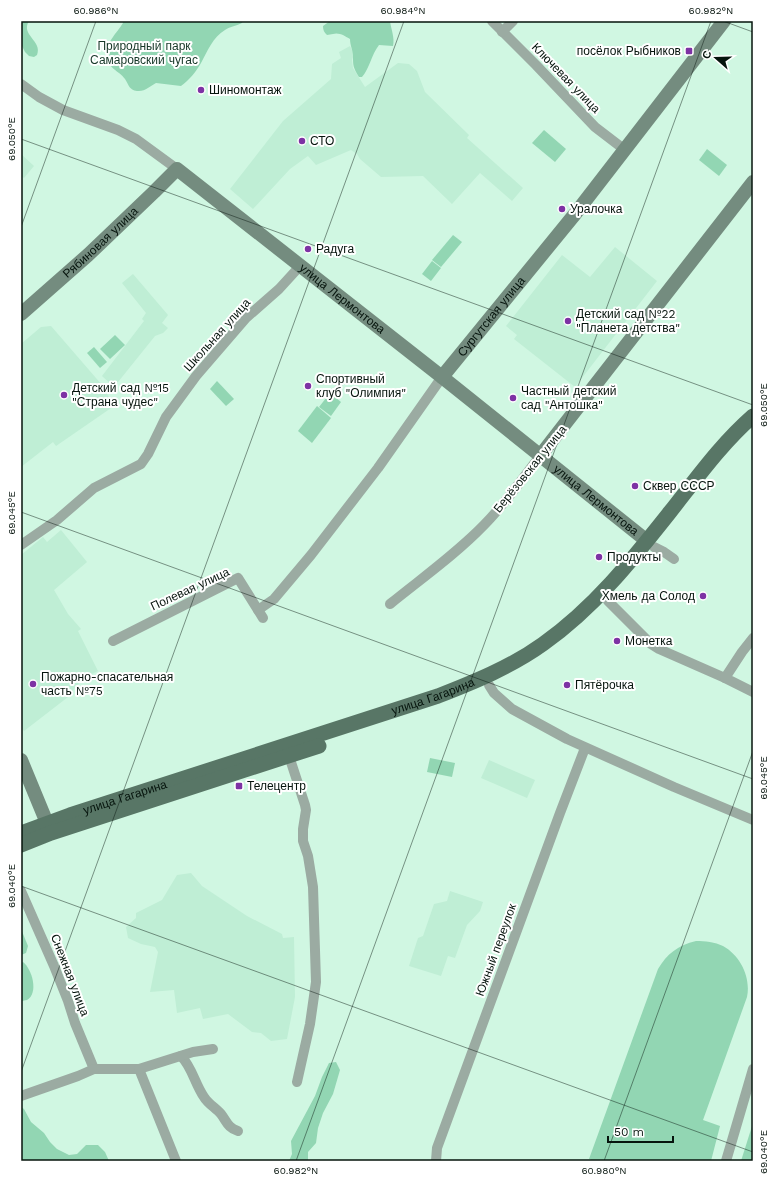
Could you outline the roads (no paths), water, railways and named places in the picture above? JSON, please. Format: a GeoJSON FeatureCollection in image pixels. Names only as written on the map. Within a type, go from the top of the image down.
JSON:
{"type":"FeatureCollection","features":[{"type":"Feature","properties":{"kind":"main road","name":"улица Гагарина"},"geometry":{"type":"LineString","coordinates":[[21,833],[49,828],[409,711],[526,666],[548,652],[584,624],[608,601],[627,580],[650,544],[716,453],[753,416]]}},
{"type":"Feature","properties":{"kind":"main road","name":"улица Гагарина"},"geometry":{"type":"LineString","coordinates":[[488,681],[543,644],[573,621],[650,544],[741,439],[753,428]]}},
{"type":"Feature","properties":{"kind":"main road","name":"улица Гагарина"},"geometry":{"type":"LineString","coordinates":[[21,845],[49,828]]}},
{"type":"Feature","properties":{"kind":"street","name":"Ключевая улица"},"geometry":{"type":"LineString","coordinates":[[492,21],[595,127],[625,150]]}},
{"type":"Feature","properties":{"kind":"street"},"geometry":{"type":"LineString","coordinates":[[502,32],[513,21]]}},
{"type":"Feature","properties":{"kind":"street","name":"Сургутская улица"},"geometry":{"type":"LineString","coordinates":[[260,614],[311,555],[378,468],[442,378],[566,225],[724,21]]}},
{"type":"Feature","properties":{"kind":"street","name":"улица Лермонтова"},"geometry":{"type":"LineString","coordinates":[[21,84],[38,97],[63,110],[118,130],[136,139],[177,169],[650,544]]}},
{"type":"Feature","properties":{"kind":"street","name":"Рябиновая улица"},"geometry":{"type":"LineString","coordinates":[[21,314],[88,255],[177,169]]}},
{"type":"Feature","properties":{"kind":"street","name":"Берёзовская улица"},"geometry":{"type":"LineString","coordinates":[[390,604],[451,554],[484,525],[496,512],[753,182]]}},
{"type":"Feature","properties":{"kind":"street","name":"Школьная улица"},"geometry":{"type":"LineString","coordinates":[[22,543],[57,520],[94,488],[141,464],[148,454],[166,417],[196,376],[246,318],[279,289],[300,266]]}},
{"type":"Feature","properties":{"kind":"street"},"geometry":{"type":"LineString","coordinates":[[650,544],[674,559]]}},
{"type":"Feature","properties":{"kind":"street","name":"Полевая улица"},"geometry":{"type":"LineString","coordinates":[[113,641],[238,578],[260,614]]}},
{"type":"Feature","properties":{"kind":"street"},"geometry":{"type":"LineString","coordinates":[[608,601],[651,644],[753,692]]}},
{"type":"Feature","properties":{"kind":"street"},"geometry":{"type":"LineString","coordinates":[[725,678],[753,638]]}},
{"type":"Feature","properties":{"kind":"street"},"geometry":{"type":"LineString","coordinates":[[488,681],[497,696],[512,709],[585,748],[753,820]]}},
{"type":"Feature","properties":{"kind":"street","name":"Южный переулок"},"geometry":{"type":"LineString","coordinates":[[436,1161],[435,1156],[439,1142],[557,820],[585,748]]}},
{"type":"Feature","properties":{"kind":"street"},"geometry":{"type":"LineString","coordinates":[[287,751],[306,810],[303,841],[312,870],[315,934],[316,982],[314,1000],[297,1082]]}},
{"type":"Feature","properties":{"kind":"street"},"geometry":{"type":"LineString","coordinates":[[21,760],[49,828]]}},
{"type":"Feature","properties":{"kind":"street","name":"Снежная улица"},"geometry":{"type":"LineString","coordinates":[[21,891],[54,966],[94,1069]]}},
{"type":"Feature","properties":{"kind":"street"},"geometry":{"type":"LineString","coordinates":[[21,1096],[94,1069],[139,1069],[193,1052],[213,1049]]}},
{"type":"Feature","properties":{"kind":"street"},"geometry":{"type":"LineString","coordinates":[[182,1056],[188,1062],[197,1085],[204,1097],[220,1113],[231,1128],[238,1131]]}},
{"type":"Feature","properties":{"kind":"street"},"geometry":{"type":"LineString","coordinates":[[139,1069],[176,1161]]}},
{"type":"Feature","properties":{"kind":"street"},"geometry":{"type":"LineString","coordinates":[[726,1161],[753,1069]]}},
{"type":"Feature","properties":{"kind":"place","name":"посёлок Рыбников"},"geometry":{"type":"Point","coordinates":[689,51]}},
{"type":"Feature","properties":{"kind":"place","name":"Шиномонтаж"},"geometry":{"type":"Point","coordinates":[201,90]}},
{"type":"Feature","properties":{"kind":"place","name":"СТО"},"geometry":{"type":"Point","coordinates":[302,141]}},
{"type":"Feature","properties":{"kind":"place","name":"Уралочка"},"geometry":{"type":"Point","coordinates":[562,209]}},
{"type":"Feature","properties":{"kind":"place","name":"Радуга"},"geometry":{"type":"Point","coordinates":[308,249]}},
{"type":"Feature","properties":{"kind":"place","name":"Детский сад №22 \"Планета детства\""},"geometry":{"type":"Point","coordinates":[568,321]}},
{"type":"Feature","properties":{"kind":"place","name":"Спортивный клуб \"Олимпия\""},"geometry":{"type":"Point","coordinates":[308,386]}},
{"type":"Feature","properties":{"kind":"place","name":"Детский сад №15 \"Страна чудес\""},"geometry":{"type":"Point","coordinates":[64,395]}},
{"type":"Feature","properties":{"kind":"place","name":"Частный детский сад \"Антошка\""},"geometry":{"type":"Point","coordinates":[513,398]}},
{"type":"Feature","properties":{"kind":"place","name":"Сквер СССР"},"geometry":{"type":"Point","coordinates":[635,486]}},
{"type":"Feature","properties":{"kind":"place","name":"Продукты"},"geometry":{"type":"Point","coordinates":[599,557]}},
{"type":"Feature","properties":{"kind":"place","name":"Хмель да Солод"},"geometry":{"type":"Point","coordinates":[703,596]}},
{"type":"Feature","properties":{"kind":"place","name":"Монетка"},"geometry":{"type":"Point","coordinates":[617,641]}},
{"type":"Feature","properties":{"kind":"place","name":"Пожарно-спасательная часть №75"},"geometry":{"type":"Point","coordinates":[33,684]}},
{"type":"Feature","properties":{"kind":"place","name":"Пятёрочка"},"geometry":{"type":"Point","coordinates":[567,685]}},
{"type":"Feature","properties":{"kind":"place","name":"Телецентр"},"geometry":{"type":"Point","coordinates":[239,786]}},
{"type":"Feature","properties":{"kind":"park label","name":"Природный парк Самаровский чугас"},"geometry":{"type":"Point","coordinates":[144,53]}}]}
